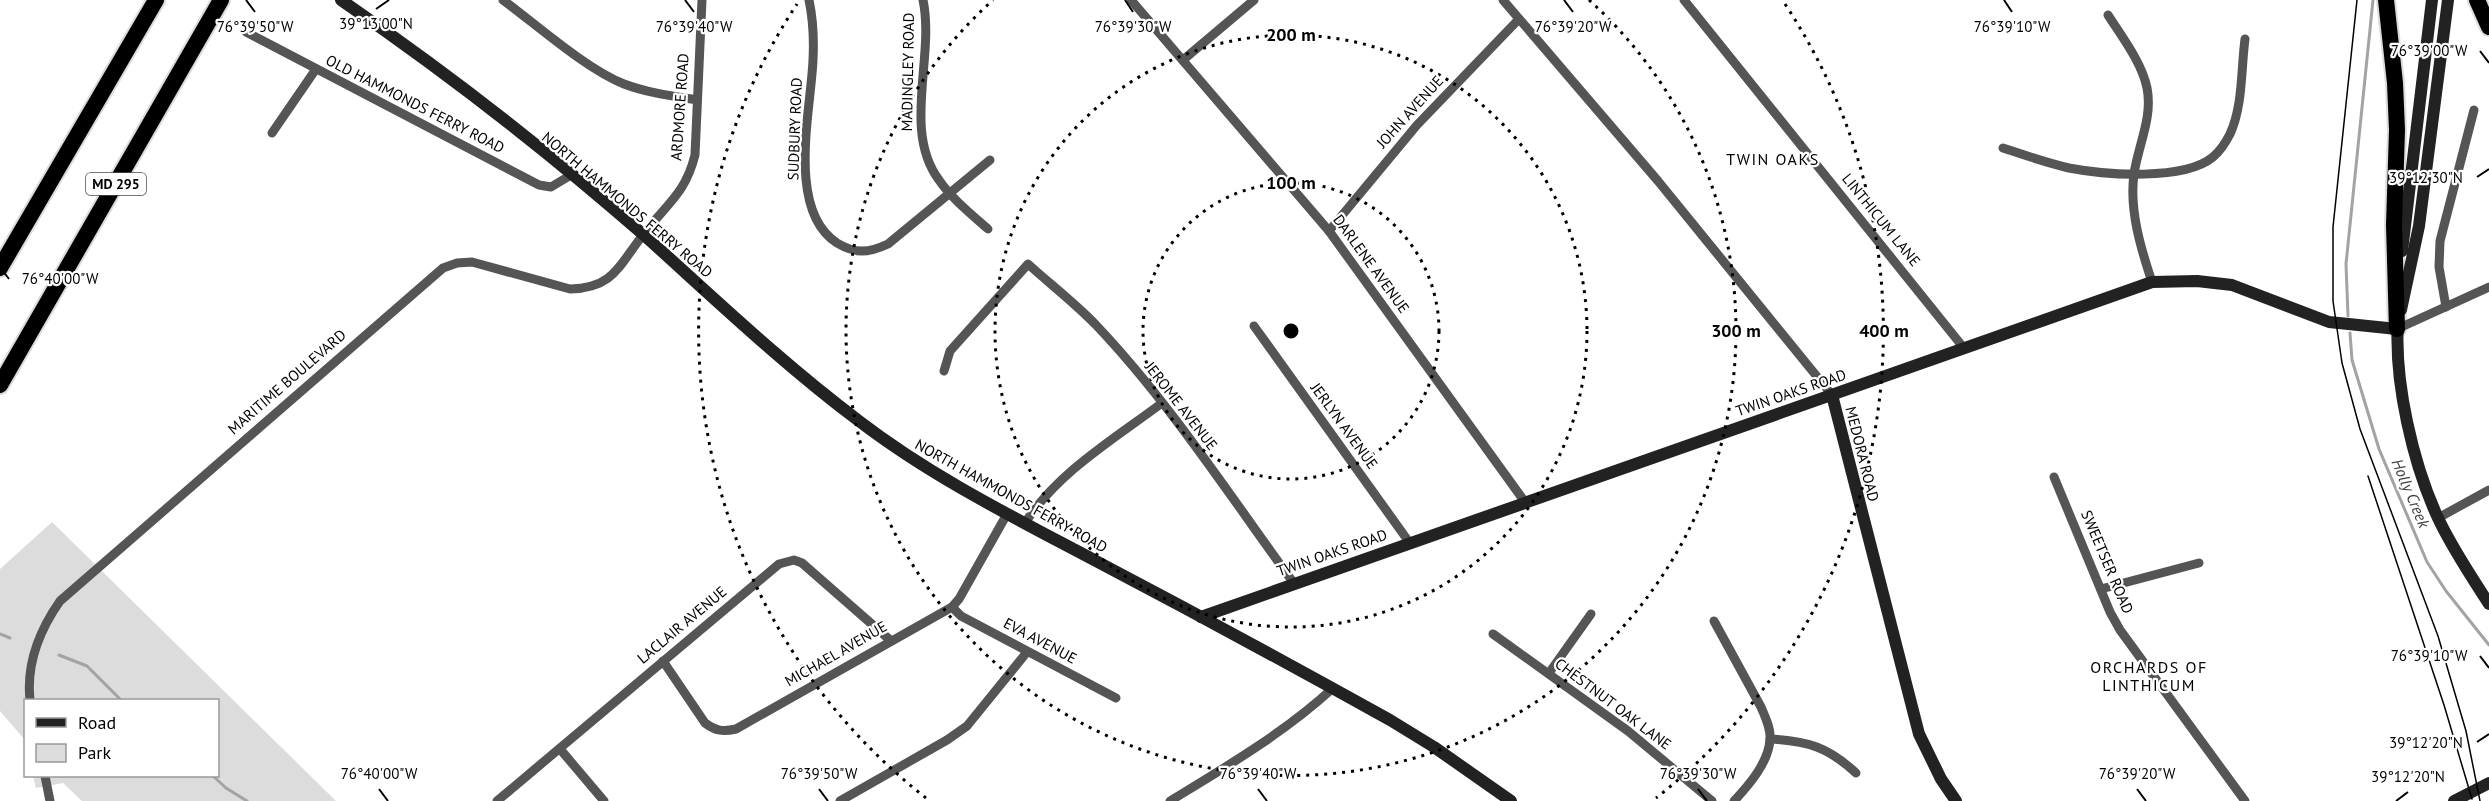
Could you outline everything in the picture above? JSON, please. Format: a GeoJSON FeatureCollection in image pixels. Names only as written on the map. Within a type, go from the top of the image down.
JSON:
{"type":"FeatureCollection","features":[{"type":"Feature","properties":{"kind":"highway"},"geometry":{"type":"LineString","coordinates":[[0,268],[156,0]]}},
{"type":"Feature","properties":{"kind":"highway","name":"MD 295"},"geometry":{"type":"LineString","coordinates":[[0,385],[221,0]]}},
{"type":"Feature","properties":{"kind":"highway"},"geometry":{"type":"LineString","coordinates":[[2386,0],[2395,83],[2397,130],[2394,225],[2397,329]]}},
{"type":"Feature","properties":{"kind":"highway"},"geometry":{"type":"LineString","coordinates":[[2477,0],[2489,27]]}},
{"type":"Feature","properties":{"kind":"street","name":"NORTH HAMMONDS FERRY ROAD"},"geometry":{"type":"LineString","coordinates":[[340,0],[450,79],[571,175],[643,235],[744,326],[860,422],[918,462],[1006,514],[1333,688],[1434,747],[1511,801]]}},
{"type":"Feature","properties":{"kind":"street"},"geometry":{"type":"LineString","coordinates":[[503,0],[600,72],[644,91],[697,99]]}},
{"type":"Feature","properties":{"kind":"street","name":"ARDMORE ROAD"},"geometry":{"type":"LineString","coordinates":[[643,235],[683,188],[695,155],[702,0]]}},
{"type":"Feature","properties":{"kind":"street","name":"SUDBURY ROAD"},"geometry":{"type":"LineString","coordinates":[[809,0],[813,58],[806,181],[814,216],[831,239],[846,248],[860,252],[873,251],[888,244],[990,160]]}},
{"type":"Feature","properties":{"kind":"street","name":"MADINGLEY ROAD"},"geometry":{"type":"LineString","coordinates":[[923,0],[926,31],[922,135],[931,167],[949,194],[988,229]]}},
{"type":"Feature","properties":{"kind":"street","name":"DARLENE AVENUE"},"geometry":{"type":"LineString","coordinates":[[1131,0],[1329,231],[1525,502]]}},
{"type":"Feature","properties":{"kind":"street"},"geometry":{"type":"LineString","coordinates":[[1184,60],[1254,0]]}},
{"type":"Feature","properties":{"kind":"street","name":"MEDORA ROAD"},"geometry":{"type":"LineString","coordinates":[[1503,0],[1658,181],[1832,395],[1919,734],[1941,778],[1956,801]]}},
{"type":"Feature","properties":{"kind":"street","name":"LINTHICUM LANE"},"geometry":{"type":"LineString","coordinates":[[1684,0],[1964,347]]}},
{"type":"Feature","properties":{"kind":"street"},"geometry":{"type":"LineString","coordinates":[[2432,0],[2403,228],[2397,329],[2404,402],[2425,487],[2438,518],[2489,604]]}},
{"type":"Feature","properties":{"kind":"street"},"geometry":{"type":"LineString","coordinates":[[2397,329],[2419,226],[2448,0]]}},
{"type":"Feature","properties":{"kind":"street"},"geometry":{"type":"LineString","coordinates":[[2108,15],[2128,47],[2147,88],[2149,106],[2134,174],[2132,194],[2141,250],[2152,282]]}},
{"type":"Feature","properties":{"kind":"street","name":"JOHN AVENUE"},"geometry":{"type":"LineString","coordinates":[[1329,231],[1417,125],[1519,19]]}},
{"type":"Feature","properties":{"kind":"street","name":"OLD HAMMONDS FERRY ROAD"},"geometry":{"type":"LineString","coordinates":[[246,32],[538,185],[551,187],[571,175]]}},
{"type":"Feature","properties":{"kind":"street"},"geometry":{"type":"LineString","coordinates":[[2002,148],[2069,168],[2134,174],[2188,168],[2213,157],[2222,147],[2235,121],[2245,39]]}},
{"type":"Feature","properties":{"kind":"street"},"geometry":{"type":"LineString","coordinates":[[272,133],[316,69]]}},
{"type":"Feature","properties":{"kind":"street"},"geometry":{"type":"LineString","coordinates":[[2446,307],[2440,276],[2440,241],[2474,110]]}},
{"type":"Feature","properties":{"kind":"street","name":"MARITIME BOULEVARD"},"geometry":{"type":"LineString","coordinates":[[30,699],[30,668],[36,644],[46,621],[60,601],[427,280],[443,268],[457,263],[472,262],[570,290],[584,289],[599,284],[611,276],[626,261],[643,235]]}},
{"type":"Feature","properties":{"kind":"street","name":"JEROME AVENUE"},"geometry":{"type":"LineString","coordinates":[[944,371],[950,351],[1028,264],[1094,323],[1162,403],[1293,582]]}},
{"type":"Feature","properties":{"kind":"street","name":"TWIN OAKS ROAD"},"geometry":{"type":"LineString","coordinates":[[1201,617],[1293,582],[2152,282],[2197,281],[2232,285],[2329,322],[2397,329]]}},
{"type":"Feature","properties":{"kind":"street"},"geometry":{"type":"LineString","coordinates":[[2397,329],[2489,286]]}},
{"type":"Feature","properties":{"kind":"street","name":"JERLYN AVENUE"},"geometry":{"type":"LineString","coordinates":[[1254,326],[1409,542]]}},
{"type":"Feature","properties":{"kind":"street"},"geometry":{"type":"LineString","coordinates":[[1025,523],[1036,506],[1069,473],[1162,403]]}},
{"type":"Feature","properties":{"kind":"street","name":"SWEETSER ROAD"},"geometry":{"type":"LineString","coordinates":[[2054,477],[2120,630],[2246,801]]}},
{"type":"Feature","properties":{"kind":"street"},"geometry":{"type":"LineString","coordinates":[[2438,518],[2489,490]]}},
{"type":"Feature","properties":{"kind":"street","name":"MICHAEL AVENUE"},"geometry":{"type":"LineString","coordinates":[[663,661],[705,723],[714,730],[725,732],[736,729],[952,607],[959,599],[1006,514]]}},
{"type":"Feature","properties":{"kind":"street","name":"LACLAIR AVENUE"},"geometry":{"type":"LineString","coordinates":[[497,801],[779,564],[786,561],[802,563],[891,640]]}},
{"type":"Feature","properties":{"kind":"street"},"geometry":{"type":"LineString","coordinates":[[2101,589],[2199,563]]}},
{"type":"Feature","properties":{"kind":"street","name":"EVA AVENUE"},"geometry":{"type":"LineString","coordinates":[[952,607],[961,616],[1116,698]]}},
{"type":"Feature","properties":{"kind":"street"},"geometry":{"type":"LineString","coordinates":[[1549,673],[1591,614]]}},
{"type":"Feature","properties":{"kind":"street"},"geometry":{"type":"LineString","coordinates":[[1714,621],[1761,707],[1770,739],[1748,788],[1734,801]]}},
{"type":"Feature","properties":{"kind":"street","name":"CHESTNUT OAK LANE"},"geometry":{"type":"LineString","coordinates":[[1493,634],[1628,731],[1712,801]]}},
{"type":"Feature","properties":{"kind":"street"},"geometry":{"type":"LineString","coordinates":[[840,801],[947,740],[967,726],[1027,652]]}},
{"type":"Feature","properties":{"kind":"street"},"geometry":{"type":"LineString","coordinates":[[1170,801],[1228,766],[1290,724],[1333,688]]}},
{"type":"Feature","properties":{"kind":"street"},"geometry":{"type":"LineString","coordinates":[[1770,739],[1814,745],[1829,752],[1856,773]]}},
{"type":"Feature","properties":{"kind":"street"},"geometry":{"type":"LineString","coordinates":[[560,749],[604,801]]}},
{"type":"Feature","properties":{"kind":"street"},"geometry":{"type":"LineString","coordinates":[[45,777],[50,801]]}},
{"type":"Feature","properties":{"kind":"street"},"geometry":{"type":"LineString","coordinates":[[2454,801],[2489,783]]}},
{"type":"Feature","properties":{"kind":"green space"},"geometry":{"type":"Polygon","coordinates":[[[52,522],[336,801],[82,801],[63,783],[36,788],[33,777],[219,777],[219,699],[24,699],[24,739],[0,711],[0,569],[52,522]]]}},
{"type":"Feature","properties":{"kind":"waterway","name":"Holly Creek"},"geometry":{"type":"LineString","coordinates":[[2348,316],[2346,264],[2373,0]]}},
{"type":"Feature","properties":{"kind":"waterway","name":"Holly Creek"},"geometry":{"type":"LineString","coordinates":[[2350,333],[2352,360],[2379,449],[2427,562],[2446,591],[2489,645]]}},
{"type":"Feature","properties":{"kind":"waterway"},"geometry":{"type":"LineString","coordinates":[[0,634],[10,638]]}},
{"type":"Feature","properties":{"kind":"waterway"},"geometry":{"type":"LineString","coordinates":[[59,655],[87,666],[120,699]]}},
{"type":"Feature","properties":{"kind":"waterway"},"geometry":{"type":"LineString","coordinates":[[214,777],[226,788],[247,801]]}},
{"type":"Feature","properties":{"kind":"tram line"},"geometry":{"type":"LineString","coordinates":[[2357,0],[2333,227],[2333,301],[2342,363],[2360,429],[2438,636],[2466,731],[2480,801]]}},
{"type":"Feature","properties":{"kind":"tram line"},"geometry":{"type":"LineString","coordinates":[[2368,476],[2444,705],[2472,799]]}},
{"type":"Feature","properties":{"kind":"district","name":"TWIN OAKS"},"geometry":{"type":"Point","coordinates":[1773,159]}},
{"type":"Feature","properties":{"kind":"district","name":"ORCHARDS OF LINTHICUM"},"geometry":{"type":"Point","coordinates":[2149,676]}}]}
